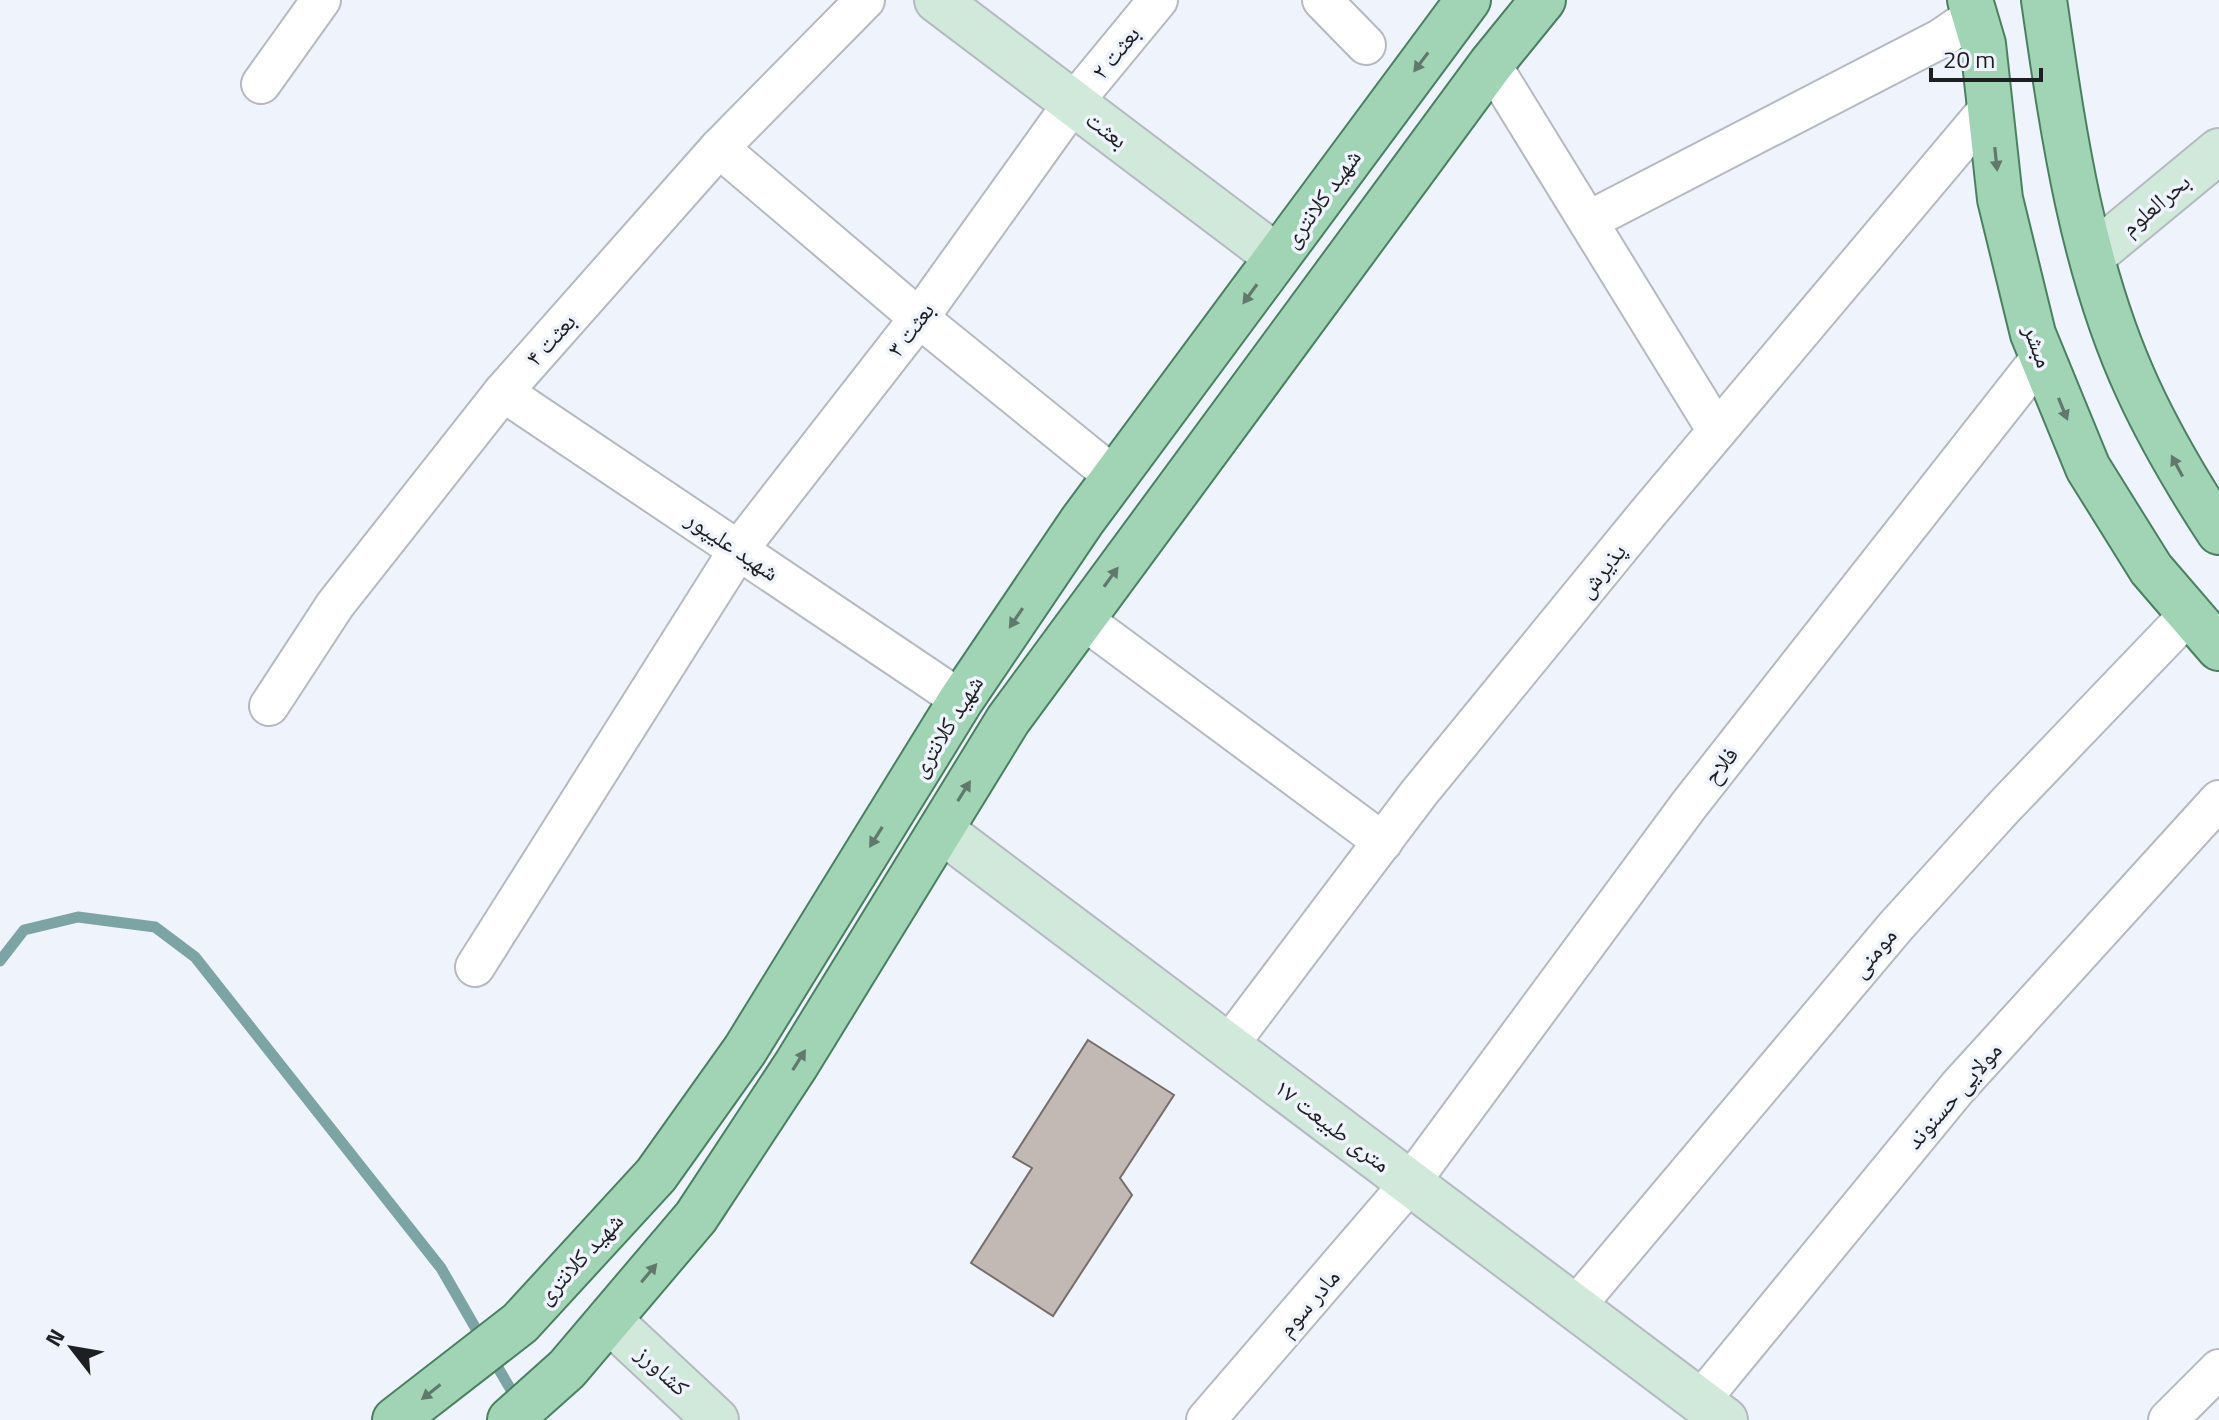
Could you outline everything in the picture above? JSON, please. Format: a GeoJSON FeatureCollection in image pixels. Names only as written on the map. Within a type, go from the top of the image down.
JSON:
{"type":"FeatureCollection","features":[{"type":"Feature","properties":{"kind":"main road","name":"شهید کلانتری"},"geometry":{"type":"LineString","coordinates":[[395,1420],[520,1323],[656,1175],[745,1050],[961,700],[1082,521],[1468,0]]}},
{"type":"Feature","properties":{"kind":"main road","name":"شهید کلانتری"},"geometry":{"type":"LineString","coordinates":[[525,1406],[567,1369],[696,1217],[796,1065],[1008,720],[1491,64],[1543,0]]}},
{"type":"Feature","properties":{"kind":"main road"},"geometry":{"type":"LineString","coordinates":[[2044,0],[2078,204],[2102,296],[2137,387],[2180,473],[2219,532]]}},
{"type":"Feature","properties":{"kind":"main road","name":"مبشر"},"geometry":{"type":"LineString","coordinates":[[1972,8],[1983,44],[2000,199],[2033,334],[2088,468],[2151,569],[2219,648]]}},
{"type":"Feature","properties":{"kind":"street"},"geometry":{"type":"LineString","coordinates":[[261,84],[321,0]]}},
{"type":"Feature","properties":{"kind":"street","name":"بعثت ۴"},"geometry":{"type":"LineString","coordinates":[[269,706],[335,605],[503,392],[719,148],[865,0]]}},
{"type":"Feature","properties":{"kind":"street","name":"بعثت"},"geometry":{"type":"LineString","coordinates":[[937,0],[1277,257]]}},
{"type":"Feature","properties":{"kind":"street","name":"بعثت ۲"},"geometry":{"type":"LineString","coordinates":[[1073,103],[1158,0]]}},
{"type":"Feature","properties":{"kind":"street"},"geometry":{"type":"LineString","coordinates":[[1322,0],[1366,45]]}},
{"type":"Feature","properties":{"kind":"street"},"geometry":{"type":"LineString","coordinates":[[1588,221],[1940,39],[1972,8]]}},
{"type":"Feature","properties":{"kind":"street"},"geometry":{"type":"LineString","coordinates":[[1491,64],[1717,431]]}},
{"type":"Feature","properties":{"kind":"street","name":"بعثت ۳"},"geometry":{"type":"LineString","coordinates":[[475,967],[739,549],[919,318],[1073,103]]}},
{"type":"Feature","properties":{"kind":"street","name":"پذیرش"},"geometry":{"type":"LineString","coordinates":[[1228,1046],[1438,769],[1990,107]]}},
{"type":"Feature","properties":{"kind":"street"},"geometry":{"type":"LineString","coordinates":[[719,148],[919,318],[1115,477]]}},
{"type":"Feature","properties":{"kind":"street","name":"بحرالعلوم"},"geometry":{"type":"LineString","coordinates":[[2092,256],[2219,151]]}},
{"type":"Feature","properties":{"kind":"street","name":"فلاح"},"geometry":{"type":"LineString","coordinates":[[1410,1183],[1689,805],[2042,356]]}},
{"type":"Feature","properties":{"kind":"street","name":"شهید علیپور"},"geometry":{"type":"LineString","coordinates":[[503,392],[961,700]]}},
{"type":"Feature","properties":{"kind":"street","name":"مومنی"},"geometry":{"type":"LineString","coordinates":[[1575,1307],[1896,926],[2004,807],[2190,613]]}},
{"type":"Feature","properties":{"kind":"street"},"geometry":{"type":"LineString","coordinates":[[1081,618],[1383,842]]}},
{"type":"Feature","properties":{"kind":"street","name":"مولایی حسنوند"},"geometry":{"type":"LineString","coordinates":[[1712,1410],[1958,1087],[2219,800]]}},
{"type":"Feature","properties":{"kind":"street","name":"۱۷ متری طبیعت"},"geometry":{"type":"LineString","coordinates":[[941,830],[1712,1410]]}},
{"type":"Feature","properties":{"kind":"street","name":"مادر سوم"},"geometry":{"type":"LineString","coordinates":[[1206,1420],[1410,1183]]}},
{"type":"Feature","properties":{"kind":"street","name":"کشاورز"},"geometry":{"type":"LineString","coordinates":[[609,1320],[716,1420]]}},
{"type":"Feature","properties":{"kind":"street"},"geometry":{"type":"LineString","coordinates":[[2168,1420],[2219,1369]]}},
{"type":"Feature","properties":{"kind":"building"},"geometry":{"type":"Polygon","coordinates":[[[1088,1040],[1174,1095],[1120,1178],[1132,1195],[1053,1316],[971,1263],[1032,1168],[1013,1157],[1088,1040]]]}},
{"type":"Feature","properties":{"kind":"waterway"},"geometry":{"type":"LineString","coordinates":[[0,961],[24,930],[78,917],[155,927],[195,957],[441,1268],[483,1341]]}},
{"type":"Feature","properties":{"kind":"waterway"},"geometry":{"type":"LineString","coordinates":[[491,1356],[517,1400]]}}]}
